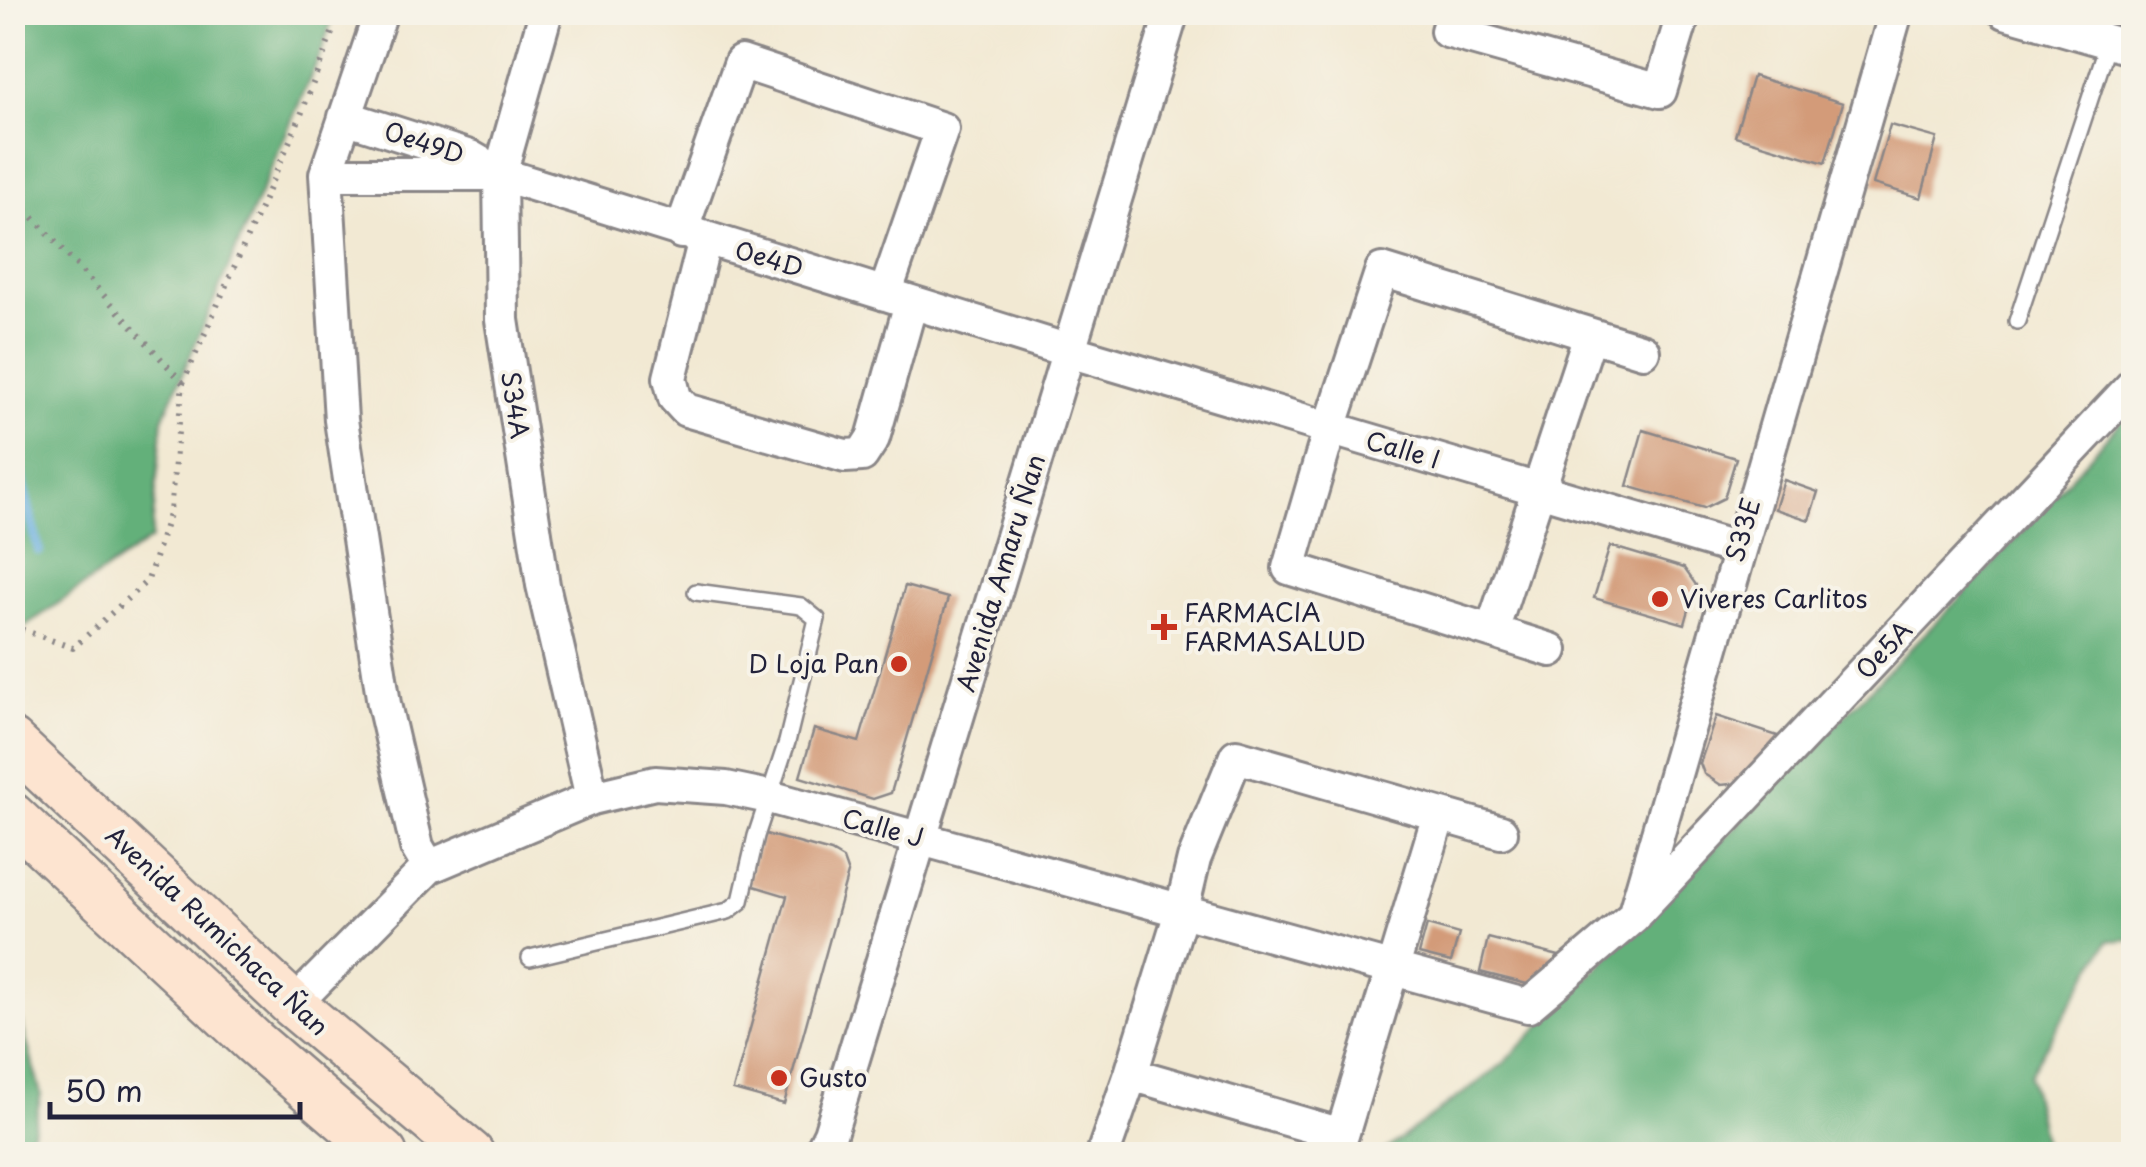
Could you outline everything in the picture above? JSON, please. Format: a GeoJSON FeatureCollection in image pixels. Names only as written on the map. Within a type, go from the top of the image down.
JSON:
{"type":"FeatureCollection","features":[{"type":"Feature","properties":{"kind":"main road","name":"Avenida Rumichaca Ñan"},"geometry":{"type":"LineString","coordinates":[[12,742],[293,1005],[471,1154]]}},
{"type":"Feature","properties":{"kind":"main road"},"geometry":{"type":"LineString","coordinates":[[12,816],[254,1042],[384,1154]]}},
{"type":"Feature","properties":{"kind":"street"},"geometry":{"type":"LineString","coordinates":[[381,12],[326,174],[341,420],[384,704],[417,847],[429,867]]}},
{"type":"Feature","properties":{"kind":"street","name":"S34A"},"geometry":{"type":"LineString","coordinates":[[546,12],[484,174],[543,585],[592,798]]}},
{"type":"Feature","properties":{"kind":"street","name":"Avenida Amaru Ñan"},"geometry":{"type":"LineString","coordinates":[[826,1148],[1172,12]]}},
{"type":"Feature","properties":{"kind":"street"},"geometry":{"type":"LineString","coordinates":[[1453,12],[1447,31],[1660,92],[1684,12]]}},
{"type":"Feature","properties":{"kind":"street","name":"S33E"},"geometry":{"type":"LineString","coordinates":[[1634,916],[1896,12]]}},
{"type":"Feature","properties":{"kind":"street"},"geometry":{"type":"LineString","coordinates":[[2005,12],[2121,45]]}},
{"type":"Feature","properties":{"kind":"street"},"geometry":{"type":"LineString","coordinates":[[740,62],[942,129],[898,299],[873,438],[862,455],[844,456],[686,410],[675,398],[670,378],[693,235],[740,62]]}},
{"type":"Feature","properties":{"kind":"street","name":"Oe49D"},"geometry":{"type":"LineString","coordinates":[[345,117],[470,157],[484,174]]}},
{"type":"Feature","properties":{"kind":"street","name":"Oe49D"},"geometry":{"type":"LineString","coordinates":[[326,174],[484,174]]}},
{"type":"Feature","properties":{"kind":"street","name":"Oe4D"},"geometry":{"type":"LineString","coordinates":[[484,174],[1069,351]]}},
{"type":"Feature","properties":{"kind":"street"},"geometry":{"type":"LineString","coordinates":[[1550,650],[1289,568],[1330,428],[1382,270],[1643,352]]}},
{"type":"Feature","properties":{"kind":"street"},"geometry":{"type":"LineString","coordinates":[[1492,631],[1590,335]]}},
{"type":"Feature","properties":{"kind":"street","name":"Calle I"},"geometry":{"type":"LineString","coordinates":[[1069,351],[1738,549]]}},
{"type":"Feature","properties":{"kind":"street","name":"Oe5A"},"geometry":{"type":"LineString","coordinates":[[1634,916],[2134,384]]}},
{"type":"Feature","properties":{"kind":"street"},"geometry":{"type":"LineString","coordinates":[[1103,1154],[1132,1074],[1194,858],[1236,756],[1501,832]]}},
{"type":"Feature","properties":{"kind":"street","name":"Calle J"},"geometry":{"type":"LineString","coordinates":[[293,1005],[429,867],[592,798],[655,784],[726,788],[768,797],[1528,1006],[1634,916]]}},
{"type":"Feature","properties":{"kind":"street"},"geometry":{"type":"LineString","coordinates":[[1132,1074],[1342,1135],[1440,815]]}},
{"type":"Feature","properties":{"kind":"lane"},"geometry":{"type":"LineString","coordinates":[[2017,321],[2121,45]]}},
{"type":"Feature","properties":{"kind":"lane"},"geometry":{"type":"LineString","coordinates":[[530,958],[728,911],[741,901],[768,797],[788,742],[817,619],[801,606],[696,592]]}},
{"type":"Feature","properties":{"kind":"path"},"geometry":{"type":"LineString","coordinates":[[12,626],[73,648],[148,580],[170,511],[183,384],[299,120],[340,12]]}},
{"type":"Feature","properties":{"kind":"path"},"geometry":{"type":"LineString","coordinates":[[12,194],[183,384]]}},
{"type":"Feature","properties":{"kind":"green space"},"geometry":{"type":"Polygon","coordinates":[[[13,12],[334,13],[323,48],[163,419],[151,539],[21,629],[12,624],[13,12]]]}},
{"type":"Feature","properties":{"kind":"green space"},"geometry":{"type":"Polygon","coordinates":[[[2133,408],[2133,939],[2108,941],[2029,1075],[2046,1154],[1380,1154],[1502,1065],[1991,566],[2133,408]]]}},
{"type":"Feature","properties":{"kind":"green space"},"geometry":{"type":"Polygon","coordinates":[[[13,992],[41,1094],[28,1154],[13,1154],[13,992]]]}},
{"type":"Feature","properties":{"kind":"building"},"geometry":{"type":"Polygon","coordinates":[[[1753,76],[1843,103],[1825,163],[1735,136],[1753,76]]]}},
{"type":"Feature","properties":{"kind":"building"},"geometry":{"type":"Polygon","coordinates":[[[1890,125],[1937,138],[1921,198],[1873,184],[1890,125]]]}},
{"type":"Feature","properties":{"kind":"building"},"geometry":{"type":"Polygon","coordinates":[[[1643,430],[1736,458],[1724,498],[1704,508],[1627,486],[1643,430]]]}},
{"type":"Feature","properties":{"kind":"building"},"geometry":{"type":"Polygon","coordinates":[[[1784,480],[1818,492],[1809,520],[1775,509],[1784,480]]]}},
{"type":"Feature","properties":{"kind":"building"},"geometry":{"type":"Polygon","coordinates":[[[1610,546],[1684,568],[1696,585],[1685,624],[1594,598],[1610,546]]]}},
{"type":"Feature","properties":{"kind":"building"},"geometry":{"type":"Polygon","coordinates":[[[905,586],[948,598],[891,793],[873,799],[800,777],[814,729],[859,742],[905,586]]]}},
{"type":"Feature","properties":{"kind":"building"},"geometry":{"type":"Polygon","coordinates":[[[1716,716],[1784,738],[1740,783],[1721,785],[1704,774],[1700,763],[1716,716]]]}},
{"type":"Feature","properties":{"kind":"building"},"geometry":{"type":"Polygon","coordinates":[[[762,833],[831,852],[843,859],[848,873],[784,1104],[733,1090],[787,896],[747,884],[762,833]]]}},
{"type":"Feature","properties":{"kind":"building"},"geometry":{"type":"Polygon","coordinates":[[[1427,925],[1459,934],[1451,962],[1419,954],[1427,925]]]}},
{"type":"Feature","properties":{"kind":"building"},"geometry":{"type":"Polygon","coordinates":[[[1488,938],[1559,956],[1531,985],[1480,972],[1488,938]]]}},
{"type":"Feature","properties":{"kind":"waterway"},"geometry":{"type":"LineString","coordinates":[[12,441],[39,551]]}},
{"type":"Feature","properties":{"kind":"place","name":"Viveres Carlitos"},"geometry":{"type":"Point","coordinates":[1660,599]}},
{"type":"Feature","properties":{"kind":"place","name":"FARMACIA FARMASALUD"},"geometry":{"type":"Point","coordinates":[1164,627]}},
{"type":"Feature","properties":{"kind":"place","name":"D Loja Pan"},"geometry":{"type":"Point","coordinates":[899,664]}},
{"type":"Feature","properties":{"kind":"place","name":"Gusto"},"geometry":{"type":"Point","coordinates":[779,1078]}}]}
